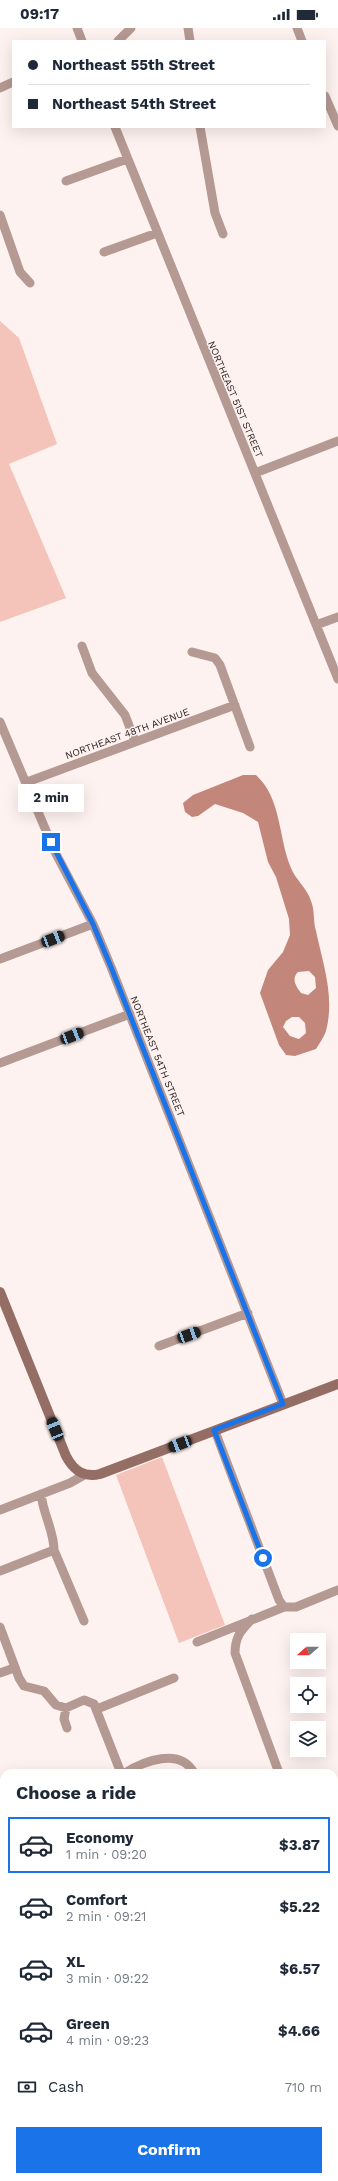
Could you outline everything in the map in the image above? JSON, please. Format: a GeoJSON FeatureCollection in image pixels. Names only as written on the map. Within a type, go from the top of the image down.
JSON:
{"type":"FeatureCollection","features":[{"type":"Feature","properties":{"kind":"street"},"geometry":{"type":"LineString","coordinates":[[77,28],[82,40]]}},
{"type":"Feature","properties":{"kind":"street"},"geometry":{"type":"LineString","coordinates":[[119,40],[131,28]]}},
{"type":"Feature","properties":{"kind":"street"},"geometry":{"type":"LineString","coordinates":[[188,28],[190,40]]}},
{"type":"Feature","properties":{"kind":"street"},"geometry":{"type":"LineString","coordinates":[[297,28],[302,40]]}},
{"type":"Feature","properties":{"kind":"street"},"geometry":{"type":"LineString","coordinates":[[0,88],[12,82]]}},
{"type":"Feature","properties":{"kind":"street"},"geometry":{"type":"LineString","coordinates":[[326,98],[338,126]]}},
{"type":"Feature","properties":{"kind":"street","name":"NORTHEAST 51ST STREET"},"geometry":{"type":"LineString","coordinates":[[115,128],[126,158],[338,679]]}},
{"type":"Feature","properties":{"kind":"street"},"geometry":{"type":"LineString","coordinates":[[200,128],[215,213],[223,234]]}},
{"type":"Feature","properties":{"kind":"street"},"geometry":{"type":"LineString","coordinates":[[66,181],[126,158]]}},
{"type":"Feature","properties":{"kind":"street"},"geometry":{"type":"LineString","coordinates":[[0,215],[20,272],[30,283]]}},
{"type":"Feature","properties":{"kind":"street"},"geometry":{"type":"LineString","coordinates":[[104,252],[157,233]]}},
{"type":"Feature","properties":{"kind":"street"},"geometry":{"type":"LineString","coordinates":[[255,473],[338,441]]}},
{"type":"Feature","properties":{"kind":"street"},"geometry":{"type":"LineString","coordinates":[[316,625],[338,617]]}},
{"type":"Feature","properties":{"kind":"street"},"geometry":{"type":"LineString","coordinates":[[82,646],[92,673],[125,715],[135,741]]}},
{"type":"Feature","properties":{"kind":"street"},"geometry":{"type":"LineString","coordinates":[[192,652],[215,658],[220,665],[250,747]]}},
{"type":"Feature","properties":{"kind":"street","name":"NORTHEAST 48TH AVENUE"},"geometry":{"type":"LineString","coordinates":[[27,782],[234,705]]}},
{"type":"Feature","properties":{"kind":"street","name":"NORTHEAST 54TH STREET"},"geometry":{"type":"LineString","coordinates":[[0,722],[27,782],[55,852],[93,924],[130,1014],[283,1404]]}},
{"type":"Feature","properties":{"kind":"street"},"geometry":{"type":"LineString","coordinates":[[0,959],[93,924]]}},
{"type":"Feature","properties":{"kind":"street"},"geometry":{"type":"LineString","coordinates":[[0,1063],[130,1014]]}},
{"type":"Feature","properties":{"kind":"street"},"geometry":{"type":"LineString","coordinates":[[0,1292],[66,1456],[74,1468],[84,1475],[92,1476],[100,1474],[338,1384]]}},
{"type":"Feature","properties":{"kind":"street"},"geometry":{"type":"LineString","coordinates":[[159,1346],[248,1313]]}},
{"type":"Feature","properties":{"kind":"street"},"geometry":{"type":"LineString","coordinates":[[214,1430],[284,1607]]}},
{"type":"Feature","properties":{"kind":"street"},"geometry":{"type":"LineString","coordinates":[[0,1510],[70,1484],[84,1475]]}},
{"type":"Feature","properties":{"kind":"street"},"geometry":{"type":"LineString","coordinates":[[41,1494],[42,1507],[54,1541],[54,1550],[84,1621]]}},
{"type":"Feature","properties":{"kind":"street"},"geometry":{"type":"LineString","coordinates":[[0,1571],[54,1550]]}},
{"type":"Feature","properties":{"kind":"street"},"geometry":{"type":"LineString","coordinates":[[197,1642],[284,1607],[296,1607],[338,1590]]}},
{"type":"Feature","properties":{"kind":"street"},"geometry":{"type":"LineString","coordinates":[[252,1619],[239,1632],[235,1643],[235,1653],[278,1769]]}},
{"type":"Feature","properties":{"kind":"street"},"geometry":{"type":"LineString","coordinates":[[0,1627],[14,1668],[24,1686],[44,1691],[56,1705],[66,1708],[84,1700],[91,1702],[96,1709],[120,1769]]}},
{"type":"Feature","properties":{"kind":"street"},"geometry":{"type":"LineString","coordinates":[[0,1673],[14,1668]]}},
{"type":"Feature","properties":{"kind":"street"},"geometry":{"type":"LineString","coordinates":[[96,1709],[174,1678]]}},
{"type":"Feature","properties":{"kind":"street"},"geometry":{"type":"LineString","coordinates":[[66,1708],[64,1720],[67,1728]]}},
{"type":"Feature","properties":{"kind":"street"},"geometry":{"type":"LineString","coordinates":[[134,1769],[157,1759],[167,1758],[186,1763],[191,1769]]}},
{"type":"Feature","properties":{"kind":"shaded area"},"geometry":{"type":"Polygon","coordinates":[[[0,321],[19,338],[57,444],[9,464],[66,598],[0,622],[0,321]]]}},
{"type":"Feature","properties":{"kind":"shaded area"},"geometry":{"type":"Polygon","coordinates":[[[243,775],[256,775],[271,795],[291,868],[307,892],[312,905],[315,927],[325,968],[329,993],[328,1018],[326,1031],[316,1049],[295,1056],[286,1055],[279,1045],[260,993],[268,970],[283,952],[290,935],[289,919],[276,877],[268,862],[258,822],[243,813],[215,804],[198,816],[192,817],[185,812],[183,803],[193,795],[243,775]],[[309,971],[298,972],[295,977],[296,985],[301,993],[308,995],[316,988],[315,977],[309,971]],[[292,1017],[286,1021],[283,1027],[290,1036],[299,1039],[306,1033],[305,1023],[299,1017],[292,1017]]]}},
{"type":"Feature","properties":{"kind":"shaded area"},"geometry":{"type":"Polygon","coordinates":[[[162,1457],[225,1625],[179,1643],[116,1475],[162,1457]]]}},
{"type":"Feature","properties":{"kind":"route"},"geometry":{"type":"LineString","coordinates":[[51,842],[93,924],[111,967],[283,1404],[214,1430],[263,1558]]}}]}
